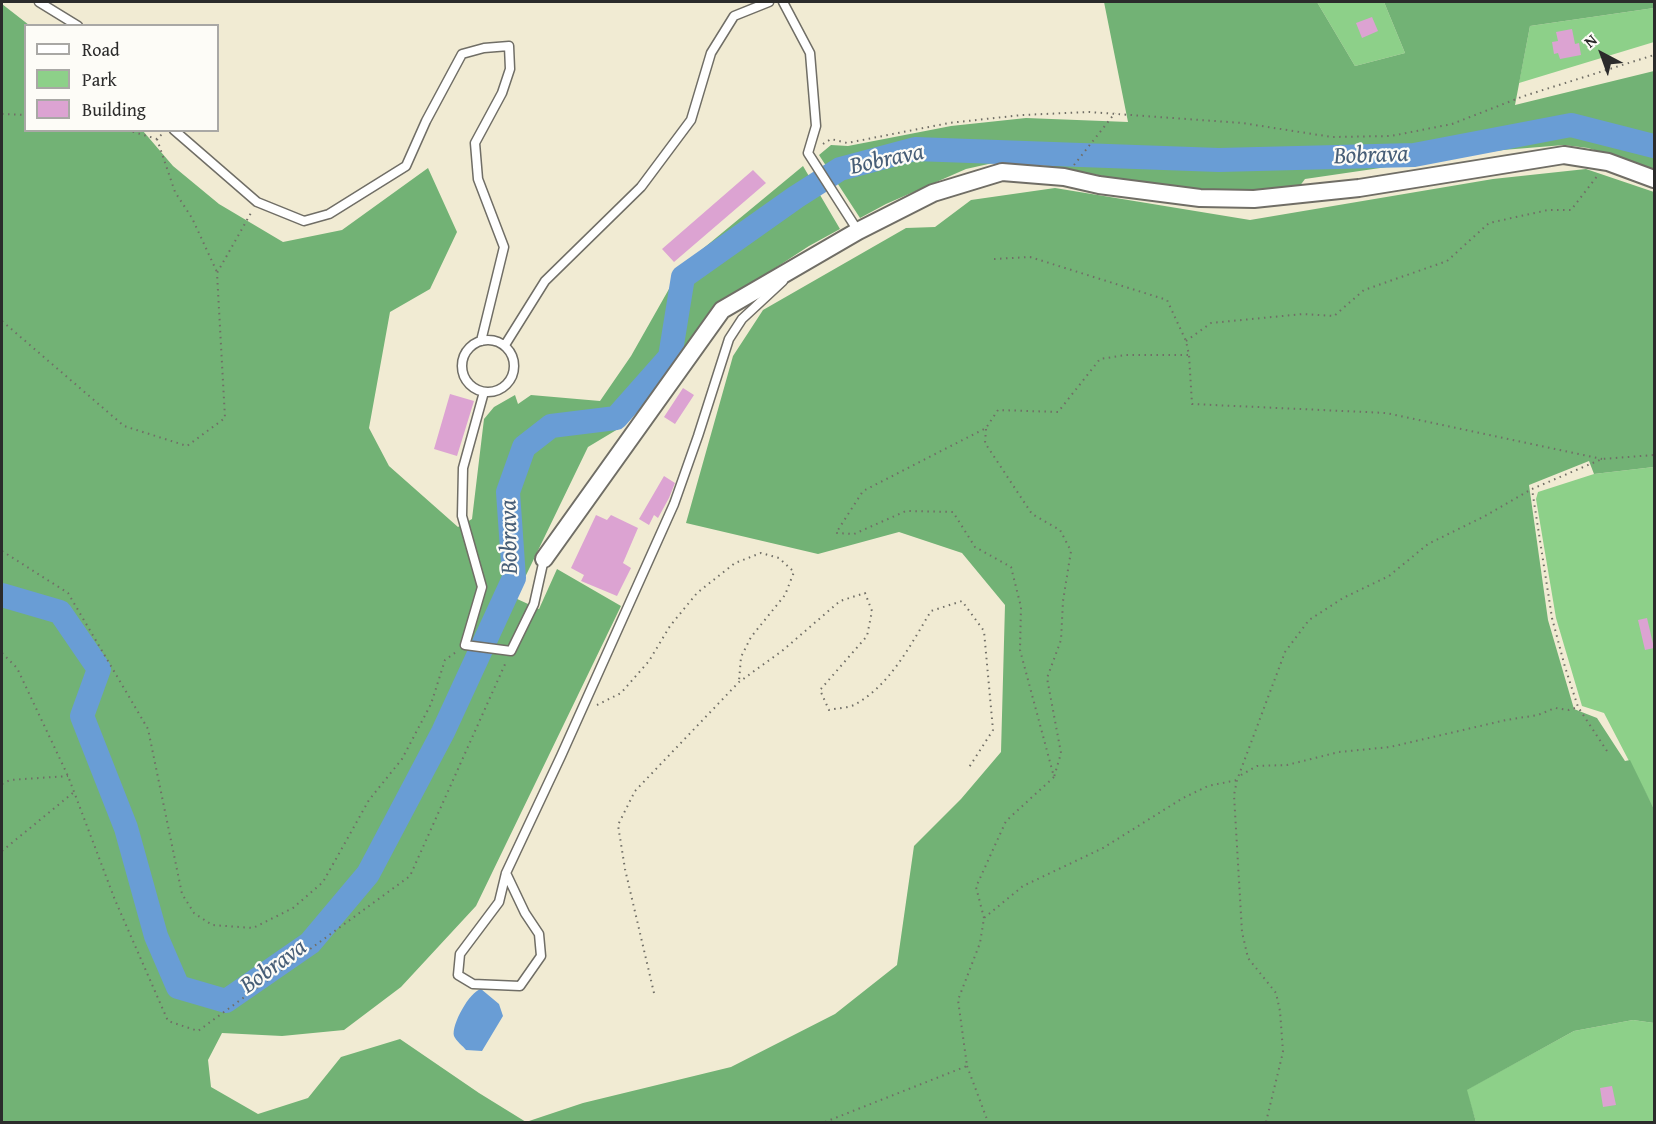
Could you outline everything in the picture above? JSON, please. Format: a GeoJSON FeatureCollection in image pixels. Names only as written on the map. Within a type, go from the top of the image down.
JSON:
{"type":"FeatureCollection","features":[{"type":"Feature","properties":{"kind":"street"},"geometry":{"type":"LineString","coordinates":[[544,559],[722,310],[858,231],[933,193],[1002,172],[1064,177],[1099,186],[1200,198],[1254,199],[1359,188],[1564,155],[1608,162],[1654,179]]}},
{"type":"Feature","properties":{"kind":"lane"},"geometry":{"type":"LineString","coordinates":[[39,2],[75,24]]}},
{"type":"Feature","properties":{"kind":"lane"},"geometry":{"type":"LineString","coordinates":[[505,345],[545,281],[640,187],[691,120],[711,53],[734,16],[769,2]]}},
{"type":"Feature","properties":{"kind":"lane"},"geometry":{"type":"LineString","coordinates":[[783,2],[810,53],[816,126],[808,153],[858,231]]}},
{"type":"Feature","properties":{"kind":"lane"},"geometry":{"type":"LineString","coordinates":[[176,132],[257,202],[303,221],[329,214],[406,166],[426,121],[462,54],[484,48],[509,46],[510,69],[502,93],[475,143],[478,179],[504,247],[481,341]]}},
{"type":"Feature","properties":{"kind":"lane"},"geometry":{"type":"LineString","coordinates":[[506,873],[525,913],[539,934],[541,956],[520,986],[473,984],[458,975],[460,954],[498,902],[506,873],[581,713],[674,504],[729,339],[742,319],[798,266]]}},
{"type":"Feature","properties":{"kind":"lane"},"geometry":{"type":"LineString","coordinates":[[490,340],[505,345],[511,352],[514,360],[512,376],[500,389],[484,392],[468,383],[462,369],[466,351],[481,341],[490,340]]}},
{"type":"Feature","properties":{"kind":"lane"},"geometry":{"type":"LineString","coordinates":[[484,392],[463,468],[462,516],[482,587],[468,645],[507,650],[534,604],[544,559]]}},
{"type":"Feature","properties":{"kind":"path"},"geometry":{"type":"LineString","coordinates":[[808,153],[831,139],[847,143],[949,123],[1022,115],[1115,113],[1242,123],[1332,137],[1391,136],[1452,124],[1524,96],[1654,55]]}},
{"type":"Feature","properties":{"kind":"path"},"geometry":{"type":"LineString","coordinates":[[1064,177],[1115,113]]}},
{"type":"Feature","properties":{"kind":"path"},"geometry":{"type":"LineString","coordinates":[[2,114],[24,115]]}},
{"type":"Feature","properties":{"kind":"path"},"geometry":{"type":"LineString","coordinates":[[134,132],[157,139]]}},
{"type":"Feature","properties":{"kind":"path"},"geometry":{"type":"LineString","coordinates":[[157,139],[163,132]]}},
{"type":"Feature","properties":{"kind":"path"},"geometry":{"type":"LineString","coordinates":[[2,321],[124,426],[188,446],[225,418],[217,273],[192,218],[175,192],[157,139]]}},
{"type":"Feature","properties":{"kind":"path"},"geometry":{"type":"LineString","coordinates":[[1186,341],[1211,323],[1303,314],[1334,316],[1364,290],[1447,261],[1489,223],[1548,210],[1571,210],[1608,162]]}},
{"type":"Feature","properties":{"kind":"path"},"geometry":{"type":"LineString","coordinates":[[217,273],[257,202]]}},
{"type":"Feature","properties":{"kind":"path"},"geometry":{"type":"LineString","coordinates":[[994,259],[1030,257],[1167,300],[1190,355],[1192,404],[1386,412],[1602,459],[1654,455]]}},
{"type":"Feature","properties":{"kind":"path"},"geometry":{"type":"LineString","coordinates":[[1054,777],[1020,650],[1021,607],[1011,567],[975,547],[953,512],[906,511],[854,534],[836,533],[863,491],[986,428],[998,410],[1058,412],[1100,359],[1126,355],[1190,355]]}},
{"type":"Feature","properties":{"kind":"path"},"geometry":{"type":"LineString","coordinates":[[986,428],[985,443],[1032,514],[1060,530],[1071,551],[1063,601],[1061,640],[1047,678],[1061,753],[1054,777],[1006,821],[976,887],[984,918],[980,943],[958,1000],[967,1066],[988,1122]]}},
{"type":"Feature","properties":{"kind":"path"},"geometry":{"type":"LineString","coordinates":[[1266,1122],[1283,1052],[1276,993],[1248,958],[1242,932],[1234,795],[1285,652],[1310,620],[1343,597],[1389,576],[1428,544],[1485,516],[1532,489],[1602,459]]}},
{"type":"Feature","properties":{"kind":"path"},"geometry":{"type":"LineString","coordinates":[[1532,489],[1552,618],[1578,707],[1607,751]]}},
{"type":"Feature","properties":{"kind":"path"},"geometry":{"type":"LineString","coordinates":[[2,551],[68,593],[148,729],[182,894],[194,913],[212,926],[253,928],[293,908],[323,882],[369,800],[402,759],[431,704],[445,660],[468,645]]}},
{"type":"Feature","properties":{"kind":"path"},"geometry":{"type":"LineString","coordinates":[[581,713],[621,693],[649,661],[670,626],[697,593],[735,563],[761,553],[779,558],[794,572],[785,595],[751,637],[741,657],[739,682]]}},
{"type":"Feature","properties":{"kind":"path"},"geometry":{"type":"LineString","coordinates":[[654,993],[625,869],[618,825],[635,791],[739,682],[782,651],[840,601],[865,593],[872,611],[867,636],[820,690],[828,710],[854,705],[886,679],[931,610],[962,601],[984,631],[993,730],[968,769]]}},
{"type":"Feature","properties":{"kind":"path"},"geometry":{"type":"LineString","coordinates":[[2,653],[17,668],[68,776],[115,900],[168,1021],[198,1030],[410,876],[507,650]]}},
{"type":"Feature","properties":{"kind":"path"},"geometry":{"type":"LineString","coordinates":[[1241,775],[1257,766],[1287,765],[1339,752],[1390,747],[1506,720],[1538,715],[1555,708],[1569,710],[1578,707]]}},
{"type":"Feature","properties":{"kind":"path"},"geometry":{"type":"LineString","coordinates":[[2,784],[10,780],[68,776]]}},
{"type":"Feature","properties":{"kind":"path"},"geometry":{"type":"LineString","coordinates":[[984,918],[1023,886],[1103,848],[1183,798],[1208,786],[1238,780]]}},
{"type":"Feature","properties":{"kind":"path"},"geometry":{"type":"LineString","coordinates":[[2,851],[74,792]]}},
{"type":"Feature","properties":{"kind":"path"},"geometry":{"type":"LineString","coordinates":[[825,1122],[967,1066]]}},
{"type":"Feature","properties":{"kind":"green space"},"geometry":{"type":"Polygon","coordinates":[[[1104,2],[1317,2],[1355,66],[1405,53],[1384,2],[1654,2],[1654,8],[1530,26],[1515,105],[1654,71],[1654,169],[1588,148],[1564,145],[1503,150],[1305,179],[1299,187],[1201,194],[1038,164],[1002,161],[966,169],[860,218],[819,155],[831,145],[848,146],[951,126],[1026,118],[1128,122],[1104,2]]]}},
{"type":"Feature","properties":{"kind":"green space"},"geometry":{"type":"Polygon","coordinates":[[[1317,2],[1384,2],[1405,53],[1355,66],[1317,2]]]}},
{"type":"Feature","properties":{"kind":"green space"},"geometry":{"type":"Polygon","coordinates":[[[2,4],[28,24],[24,24],[24,132],[144,132],[173,166],[219,204],[283,242],[342,230],[428,168],[457,232],[430,289],[390,312],[369,428],[389,466],[458,527],[472,519],[484,419],[494,407],[515,395],[518,404],[531,395],[600,401],[631,356],[682,266],[803,166],[840,229],[809,246],[714,308],[672,372],[623,426],[588,447],[515,598],[539,609],[557,569],[621,606],[476,906],[401,987],[344,1030],[282,1036],[222,1033],[208,1060],[211,1087],[258,1114],[308,1098],[341,1057],[400,1039],[526,1122],[2,1122],[2,4]]]}},
{"type":"Feature","properties":{"kind":"green space"},"geometry":{"type":"Polygon","coordinates":[[[1654,8],[1654,42],[1519,83],[1530,26],[1654,8]]]}},
{"type":"Feature","properties":{"kind":"green space"},"geometry":{"type":"Polygon","coordinates":[[[1586,169],[1654,192],[1654,467],[1594,474],[1589,461],[1529,485],[1548,620],[1574,709],[1597,718],[1625,761],[1630,760],[1654,809],[1654,1023],[1633,1020],[1574,1031],[1467,1090],[1476,1122],[526,1122],[583,1103],[731,1067],[835,1014],[897,965],[914,846],[961,799],[1001,752],[1005,605],[962,553],[899,532],[818,554],[686,523],[733,356],[763,310],[906,228],[935,227],[971,200],[1055,188],[1250,220],[1493,179],[1586,169]]]}},
{"type":"Feature","properties":{"kind":"green space"},"geometry":{"type":"Polygon","coordinates":[[[1654,467],[1654,809],[1604,713],[1582,706],[1556,618],[1536,499],[1538,492],[1594,474],[1654,467]]]}},
{"type":"Feature","properties":{"kind":"green space"},"geometry":{"type":"Polygon","coordinates":[[[1633,1020],[1654,1023],[1654,1122],[1476,1122],[1466,1090],[1574,1031],[1633,1020]]]}},
{"type":"Feature","properties":{"kind":"water"},"geometry":{"type":"Polygon","coordinates":[[[481,989],[499,1004],[503,1016],[482,1051],[466,1050],[454,1036],[455,1024],[467,1002],[481,989]]]}},
{"type":"Feature","properties":{"kind":"building"},"geometry":{"type":"Polygon","coordinates":[[[1372,17],[1378,31],[1362,38],[1356,23],[1372,17]]]}},
{"type":"Feature","properties":{"kind":"building"},"geometry":{"type":"Polygon","coordinates":[[[1572,29],[1575,44],[1579,43],[1581,55],[1560,59],[1558,53],[1554,54],[1552,42],[1558,41],[1556,32],[1572,29]]]}},
{"type":"Feature","properties":{"kind":"building"},"geometry":{"type":"Polygon","coordinates":[[[753,170],[766,183],[674,262],[662,249],[753,170]]]}},
{"type":"Feature","properties":{"kind":"building"},"geometry":{"type":"Polygon","coordinates":[[[683,388],[694,395],[675,424],[664,417],[683,388]]]}},
{"type":"Feature","properties":{"kind":"building"},"geometry":{"type":"Polygon","coordinates":[[[450,394],[474,401],[457,456],[434,449],[450,394]]]}},
{"type":"Feature","properties":{"kind":"building"},"geometry":{"type":"Polygon","coordinates":[[[664,476],[675,483],[658,518],[654,515],[649,525],[639,519],[664,476]]]}},
{"type":"Feature","properties":{"kind":"building"},"geometry":{"type":"Polygon","coordinates":[[[596,515],[607,520],[611,515],[638,528],[623,563],[631,568],[617,596],[581,581],[584,575],[571,568],[596,515]]]}},
{"type":"Feature","properties":{"kind":"building"},"geometry":{"type":"Polygon","coordinates":[[[1647,618],[1654,648],[1645,650],[1638,620],[1647,618]]]}},
{"type":"Feature","properties":{"kind":"building"},"geometry":{"type":"Polygon","coordinates":[[[1612,1086],[1616,1105],[1603,1107],[1600,1088],[1612,1086]]]}},
{"type":"Feature","properties":{"kind":"waterway","name":"Bobrava"},"geometry":{"type":"LineString","coordinates":[[2,595],[60,612],[99,669],[82,716],[126,828],[156,936],[178,987],[226,1001],[310,943],[368,874],[443,732],[514,578],[508,492],[524,447],[551,426],[616,418],[670,357],[683,277],[796,197],[840,169],[915,149],[1219,160],[1414,155],[1571,125],[1654,146]]}}]}
